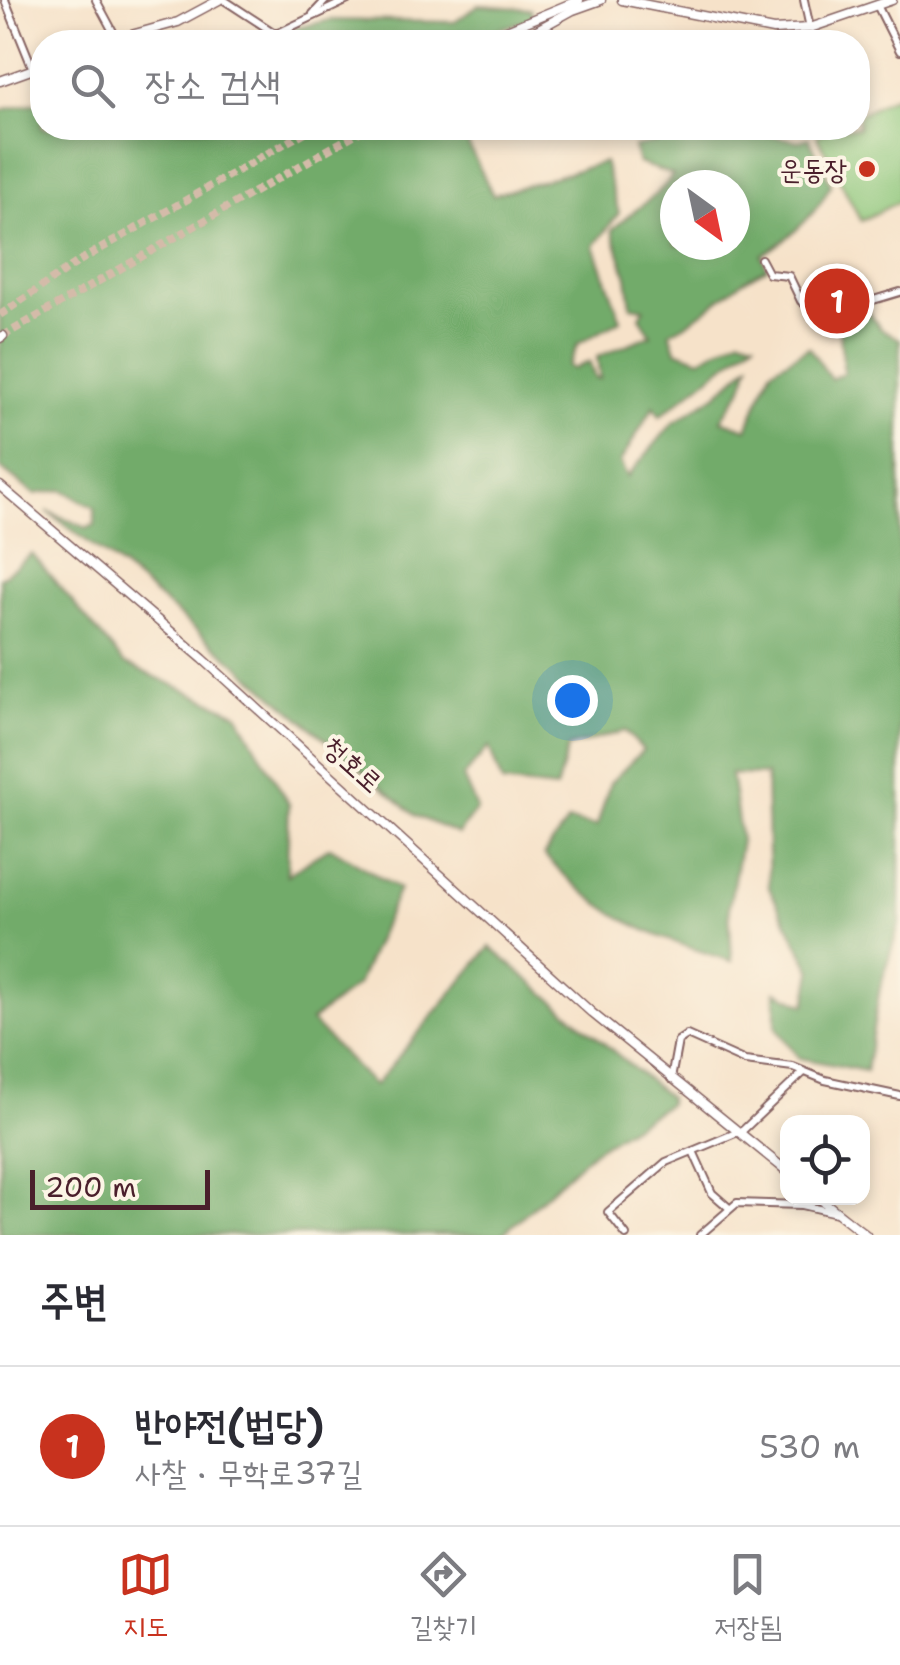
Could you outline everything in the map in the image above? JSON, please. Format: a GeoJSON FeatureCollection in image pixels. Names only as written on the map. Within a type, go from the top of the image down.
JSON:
{"type":"FeatureCollection","features":[{"type":"Feature","properties":{"kind":"main road"},"geometry":{"type":"LineString","coordinates":[[149,30],[178,22],[222,0]]}},
{"type":"Feature","properties":{"kind":"main road"},"geometry":{"type":"LineString","coordinates":[[507,30],[579,0]]}},
{"type":"Feature","properties":{"kind":"main road"},"geometry":{"type":"LineString","coordinates":[[538,30],[596,0]]}},
{"type":"Feature","properties":{"kind":"main road"},"geometry":{"type":"LineString","coordinates":[[622,0],[773,30],[810,28],[892,0]]}},
{"type":"Feature","properties":{"kind":"main road"},"geometry":{"type":"LineString","coordinates":[[0,81],[30,70]]}},
{"type":"Feature","properties":{"kind":"main road","name":"청호로"},"geometry":{"type":"LineString","coordinates":[[0,486],[203,660],[592,1014],[780,1166]]}},
{"type":"Feature","properties":{"kind":"main road"},"geometry":{"type":"LineString","coordinates":[[828,1205],[865,1234]]}},
{"type":"Feature","properties":{"kind":"street"},"geometry":{"type":"LineString","coordinates":[[5,0],[30,51]]}},
{"type":"Feature","properties":{"kind":"street"},"geometry":{"type":"LineString","coordinates":[[96,0],[112,30]]}},
{"type":"Feature","properties":{"kind":"street"},"geometry":{"type":"LineString","coordinates":[[222,0],[270,30]]}},
{"type":"Feature","properties":{"kind":"street"},"geometry":{"type":"LineString","coordinates":[[311,16],[326,0]]}},
{"type":"Feature","properties":{"kind":"street"},"geometry":{"type":"LineString","coordinates":[[284,30],[348,0]]}},
{"type":"Feature","properties":{"kind":"street"},"geometry":{"type":"LineString","coordinates":[[804,0],[810,28]]}},
{"type":"Feature","properties":{"kind":"street"},"geometry":{"type":"LineString","coordinates":[[877,6],[900,51]]}},
{"type":"Feature","properties":{"kind":"street"},"geometry":{"type":"LineString","coordinates":[[762,259],[768,274],[789,276],[801,301],[820,316],[900,292]]}},
{"type":"Feature","properties":{"kind":"street"},"geometry":{"type":"LineString","coordinates":[[671,1080],[678,1041],[687,1035],[745,1060],[900,1096]]}},
{"type":"Feature","properties":{"kind":"street"},"geometry":{"type":"LineString","coordinates":[[626,1235],[608,1212],[666,1162],[739,1133],[804,1072]]}},
{"type":"Feature","properties":{"kind":"street"},"geometry":{"type":"LineString","coordinates":[[693,1151],[712,1193],[728,1207]]}},
{"type":"Feature","properties":{"kind":"street"},"geometry":{"type":"LineString","coordinates":[[700,1235],[728,1207],[802,1204],[838,1213]]}},
{"type":"Feature","properties":{"kind":"green space"},"geometry":{"type":"Polygon","coordinates":[[[478,5],[531,9],[533,18],[498,30],[288,30],[330,20],[455,22],[478,5]]]}},
{"type":"Feature","properties":{"kind":"green space","name":"운동장"},"geometry":{"type":"Polygon","coordinates":[[[900,93],[900,128],[896,130],[900,138],[900,201],[861,221],[819,140],[870,140],[870,109],[900,93]]]}},
{"type":"Feature","properties":{"kind":"green space"},"geometry":{"type":"Polygon","coordinates":[[[30,104],[30,140],[466,140],[493,195],[604,162],[619,213],[594,246],[621,320],[578,344],[568,366],[573,369],[589,362],[595,378],[600,379],[597,357],[651,335],[640,317],[644,308],[631,306],[627,277],[612,230],[660,190],[660,260],[750,260],[750,170],[660,171],[638,163],[634,147],[670,140],[810,140],[831,184],[818,206],[792,233],[762,255],[767,268],[670,332],[676,350],[700,359],[741,337],[755,341],[660,416],[654,406],[620,462],[627,477],[673,423],[717,394],[750,364],[743,387],[721,420],[747,429],[771,370],[809,347],[831,379],[844,373],[838,317],[866,308],[880,328],[900,339],[900,921],[880,988],[866,1071],[799,1058],[776,1028],[776,991],[806,1005],[812,971],[769,888],[766,775],[731,774],[741,841],[729,907],[732,961],[676,943],[608,910],[544,855],[568,821],[597,826],[610,783],[643,750],[625,731],[568,747],[556,789],[502,783],[489,747],[463,777],[477,809],[458,834],[416,816],[123,568],[47,511],[87,528],[95,525],[95,508],[63,490],[34,494],[0,468],[0,110],[30,104]]]}},
{"type":"Feature","properties":{"kind":"green space"},"geometry":{"type":"Polygon","coordinates":[[[32,554],[124,663],[237,713],[289,804],[287,875],[330,847],[399,889],[357,985],[311,1021],[374,1086],[490,947],[668,1097],[668,1104],[593,1151],[502,1235],[0,1235],[0,578],[32,554]]]}},
{"type":"Feature","properties":{"kind":"tunnel"},"geometry":{"type":"LineString","coordinates":[[0,315],[81,260],[291,140]]}},
{"type":"Feature","properties":{"kind":"tunnel"},"geometry":{"type":"LineString","coordinates":[[3,336],[345,140]]}},
{"type":"Feature","properties":{"kind":"place","name":"운동장"},"geometry":{"type":"Point","coordinates":[867,169]}},
{"type":"Feature","properties":{"kind":"place","name":"반야전(법당)"},"geometry":{"type":"Point","coordinates":[837,301]}}]}
